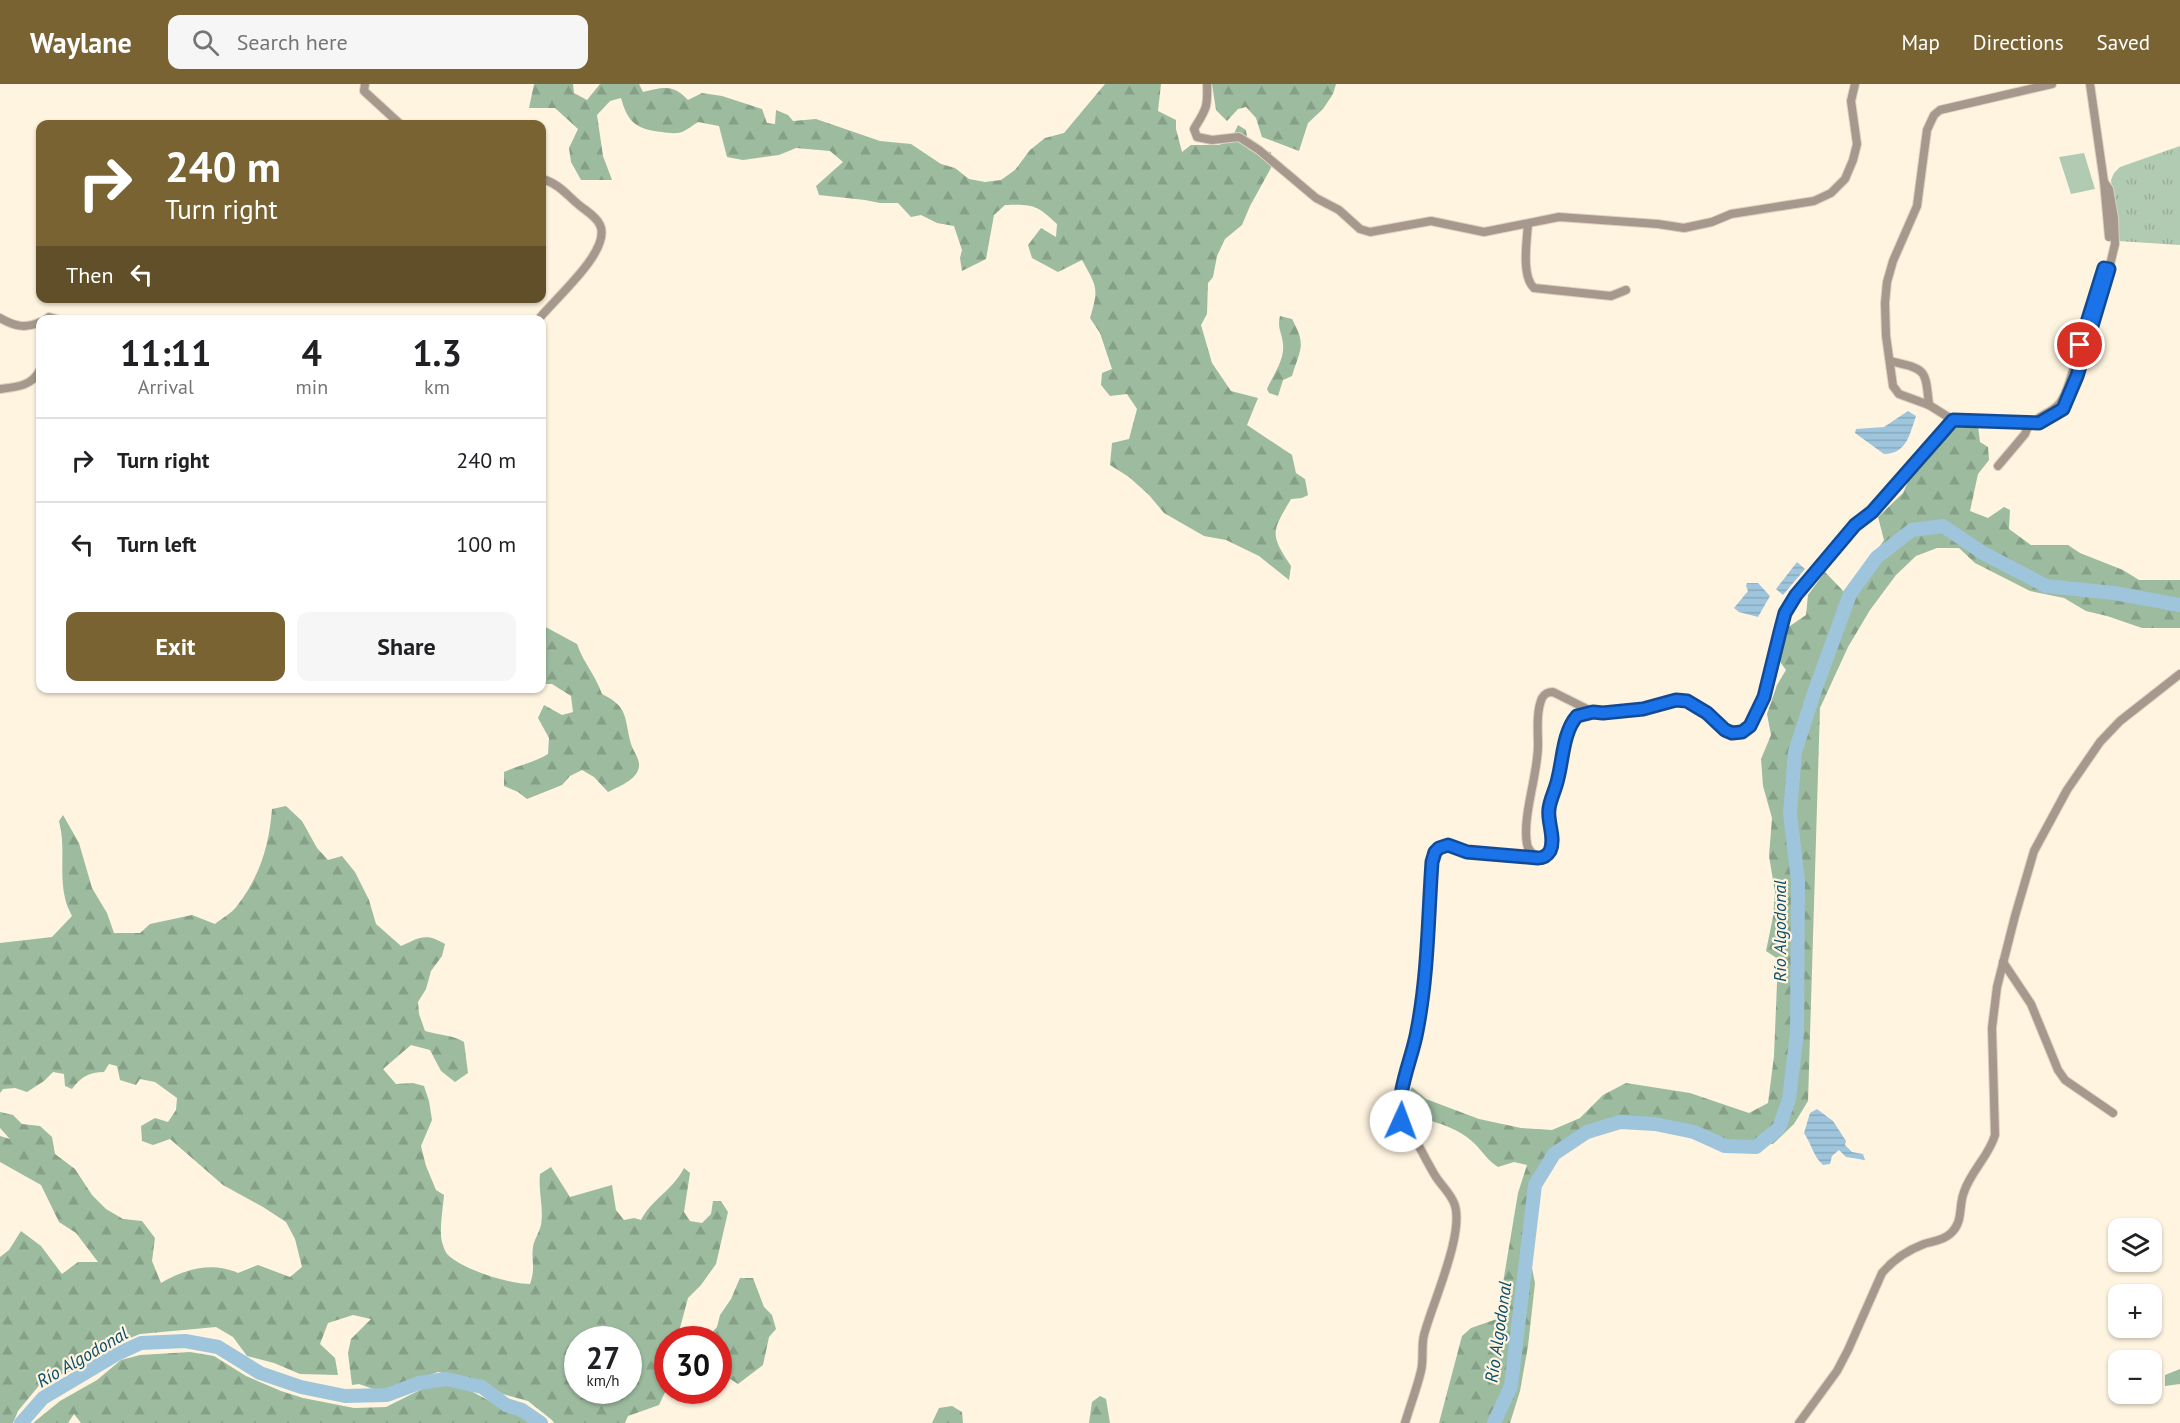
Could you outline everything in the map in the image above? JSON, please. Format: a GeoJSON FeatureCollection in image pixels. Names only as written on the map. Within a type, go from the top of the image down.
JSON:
{"type":"FeatureCollection","features":[{"type":"Feature","properties":{"kind":"street"},"geometry":{"type":"LineString","coordinates":[[365,84],[364,91],[396,120]]}},
{"type":"Feature","properties":{"kind":"street"},"geometry":{"type":"LineString","coordinates":[[1207,84],[1208,102],[1204,116],[1194,129],[1197,137],[1212,140],[1239,137],[1316,198],[1339,210],[1360,230],[1370,232],[1431,221],[1484,232],[1559,217],[1684,228],[1713,222],[1731,214],[1814,201],[1831,193],[1845,179],[1853,160],[1857,144],[1851,101],[1855,84]]}},
{"type":"Feature","properties":{"kind":"street"},"geometry":{"type":"LineString","coordinates":[[2052,84],[1940,110],[1929,123],[1917,206],[1893,261],[1887,282],[1885,303],[1893,386],[1899,394],[1929,405],[1953,420],[2039,423],[2063,409],[2069,399],[2104,290],[2106,269],[2115,244],[2114,218],[2109,189],[2104,182],[2090,84]]}},
{"type":"Feature","properties":{"kind":"street"},"geometry":{"type":"LineString","coordinates":[[542,315],[585,267],[602,237],[600,225],[593,216],[560,187],[546,181]]}},
{"type":"Feature","properties":{"kind":"street"},"geometry":{"type":"LineString","coordinates":[[1528,224],[1526,268],[1527,278],[1534,288],[1611,296],[1626,290]]}},
{"type":"Feature","properties":{"kind":"street"},"geometry":{"type":"LineString","coordinates":[[0,318],[19,327],[36,324]]}},
{"type":"Feature","properties":{"kind":"street"},"geometry":{"type":"LineString","coordinates":[[1890,362],[1919,369],[1924,373],[1929,405]]}},
{"type":"Feature","properties":{"kind":"street"},"geometry":{"type":"LineString","coordinates":[[0,389],[15,387],[36,377]]}},
{"type":"Feature","properties":{"kind":"street"},"geometry":{"type":"LineString","coordinates":[[1405,1423],[1421,1371],[1424,1355],[1423,1338],[1452,1250],[1457,1214],[1448,1192],[1401,1121],[1400,1113],[1405,1077],[1417,1032],[1425,971],[1432,862],[1435,852],[1448,845],[1467,852],[1543,858],[1550,851],[1549,808],[1572,724],[1577,716],[1593,712],[1625,711],[1676,700],[1687,701],[1707,713],[1719,725],[1732,733],[1742,732],[1750,726],[1764,697],[1785,613],[1796,595],[1855,525],[1872,512],[1953,420]]}},
{"type":"Feature","properties":{"kind":"street"},"geometry":{"type":"LineString","coordinates":[[1998,466],[2025,434],[2031,423]]}},
{"type":"Feature","properties":{"kind":"street"},"geometry":{"type":"LineString","coordinates":[[1799,1423],[1837,1371],[1882,1274],[1889,1264],[1924,1244],[1941,1240],[1958,1225],[1963,1194],[1969,1180],[1991,1149],[1995,1135],[1992,1028],[1997,987],[2034,851],[2067,790],[2100,742],[2120,721],[2180,674]]}},
{"type":"Feature","properties":{"kind":"street"},"geometry":{"type":"LineString","coordinates":[[1538,858],[1528,849],[1526,842],[1543,695],[1553,692],[1593,712]]}},
{"type":"Feature","properties":{"kind":"street"},"geometry":{"type":"LineString","coordinates":[[2003,962],[2031,1004],[2058,1070],[2065,1080],[2113,1113]]}},
{"type":"Feature","properties":{"kind":"green space"},"geometry":{"type":"Polygon","coordinates":[[[534,84],[573,84],[574,93],[587,100],[600,84],[639,84],[643,92],[668,88],[678,91],[688,100],[702,93],[722,96],[762,109],[767,123],[775,124],[776,110],[788,115],[793,121],[816,119],[880,141],[911,144],[941,164],[955,168],[969,179],[985,182],[1001,180],[1015,170],[1030,150],[1045,138],[1064,133],[1105,84],[1161,84],[1158,111],[1176,120],[1182,152],[1191,145],[1219,145],[1231,140],[1238,125],[1246,130],[1249,150],[1271,152],[1272,166],[1242,225],[1225,239],[1217,256],[1213,277],[1208,283],[1207,314],[1201,325],[1212,363],[1231,391],[1258,398],[1247,425],[1292,455],[1296,473],[1305,479],[1308,495],[1291,499],[1277,526],[1276,539],[1291,566],[1289,580],[1259,556],[1226,540],[1204,536],[1164,513],[1129,477],[1110,465],[1112,443],[1129,439],[1137,409],[1127,394],[1110,396],[1101,385],[1102,373],[1112,369],[1100,333],[1090,318],[1095,300],[1095,288],[1082,260],[1058,272],[1032,258],[1028,245],[1041,228],[1056,237],[1057,224],[1039,209],[1022,205],[1005,205],[994,215],[986,259],[962,271],[960,258],[962,250],[954,226],[937,223],[921,215],[911,217],[898,203],[880,203],[819,195],[816,186],[843,162],[830,151],[796,148],[779,155],[743,160],[727,157],[719,126],[698,122],[680,133],[639,127],[630,119],[621,98],[610,101],[597,115],[603,156],[612,180],[581,180],[571,162],[569,148],[578,129],[555,108],[529,108],[534,84]]]}},
{"type":"Feature","properties":{"kind":"green space"},"geometry":{"type":"Polygon","coordinates":[[[1212,84],[1336,84],[1333,94],[1323,109],[1308,123],[1299,151],[1262,137],[1256,118],[1246,107],[1238,109],[1227,121],[1216,110],[1212,84]]]}},
{"type":"Feature","properties":{"kind":"green space"},"geometry":{"type":"Polygon","coordinates":[[[2180,146],[2180,245],[2118,241],[2111,180],[2114,173],[2120,167],[2180,146]]]}},
{"type":"Feature","properties":{"kind":"green space"},"geometry":{"type":"Polygon","coordinates":[[[2084,153],[2095,189],[2071,194],[2059,157],[2084,153]]]}},
{"type":"Feature","properties":{"kind":"green space"},"geometry":{"type":"Polygon","coordinates":[[[1280,316],[1292,319],[1297,328],[1301,348],[1292,376],[1283,380],[1278,396],[1269,393],[1267,389],[1282,356],[1280,316]]]}},
{"type":"Feature","properties":{"kind":"green space"},"geometry":{"type":"Polygon","coordinates":[[[1978,426],[1980,442],[1988,447],[1989,460],[1978,474],[1970,511],[1988,518],[2004,507],[2010,510],[2009,529],[2031,545],[2068,545],[2080,553],[2123,570],[2139,580],[2180,580],[2180,628],[2142,628],[2086,611],[2064,598],[2030,591],[1975,563],[1959,548],[1937,548],[1916,556],[1896,575],[1870,610],[1848,647],[1820,708],[1808,1101],[1794,1124],[1773,1144],[1736,1145],[1676,1122],[1630,1118],[1586,1131],[1553,1153],[1534,1185],[1526,1238],[1535,1283],[1520,1391],[1510,1423],[1439,1423],[1462,1336],[1471,1328],[1497,1319],[1518,1193],[1527,1165],[1514,1162],[1498,1167],[1475,1144],[1460,1133],[1442,1124],[1405,1114],[1406,1100],[1412,1087],[1426,1099],[1479,1119],[1521,1128],[1552,1130],[1580,1118],[1603,1095],[1626,1083],[1690,1093],[1749,1113],[1768,1103],[1774,1056],[1778,959],[1766,951],[1775,892],[1769,856],[1772,818],[1763,786],[1761,759],[1771,735],[1767,714],[1777,685],[1786,670],[1778,659],[1787,628],[1806,615],[1808,595],[1825,572],[1847,595],[1884,540],[1878,517],[1903,493],[1911,475],[1957,427],[1978,426]]]}},
{"type":"Feature","properties":{"kind":"green space"},"geometry":{"type":"Polygon","coordinates":[[[546,627],[577,644],[602,694],[617,704],[624,714],[631,744],[639,762],[636,774],[630,780],[608,792],[594,777],[582,770],[570,776],[562,785],[527,799],[504,786],[504,772],[548,754],[549,738],[538,718],[544,705],[562,715],[573,712],[571,696],[552,684],[546,684],[546,627]]]}},
{"type":"Feature","properties":{"kind":"green space"},"geometry":{"type":"Polygon","coordinates":[[[286,806],[302,821],[317,848],[328,860],[342,856],[355,872],[369,900],[376,924],[401,946],[427,937],[445,944],[442,956],[431,971],[426,989],[418,1002],[419,1014],[425,1031],[451,1036],[464,1042],[468,1073],[455,1082],[441,1071],[430,1050],[411,1045],[383,1069],[396,1084],[413,1083],[424,1086],[432,1120],[421,1146],[436,1190],[444,1195],[441,1237],[446,1252],[455,1261],[487,1275],[511,1282],[530,1284],[533,1273],[533,1247],[542,1218],[540,1174],[551,1167],[570,1197],[612,1185],[616,1210],[624,1220],[634,1218],[641,1220],[651,1206],[674,1183],[684,1168],[690,1173],[684,1212],[690,1221],[702,1223],[711,1214],[713,1201],[721,1201],[728,1212],[716,1264],[688,1298],[680,1326],[654,1326],[654,1404],[659,1405],[628,1416],[625,1423],[554,1423],[528,1401],[503,1394],[473,1379],[438,1372],[382,1392],[359,1384],[352,1385],[348,1353],[351,1339],[371,1319],[353,1315],[328,1323],[320,1344],[335,1358],[338,1375],[300,1374],[274,1363],[247,1356],[233,1337],[216,1327],[140,1334],[110,1346],[73,1370],[42,1382],[18,1411],[13,1423],[0,1423],[0,1257],[9,1250],[21,1231],[41,1246],[62,1274],[78,1262],[98,1262],[76,1233],[59,1222],[41,1185],[0,1162],[0,1136],[10,1139],[0,1128],[0,1112],[13,1115],[22,1124],[40,1126],[52,1137],[55,1154],[75,1169],[92,1195],[106,1209],[123,1219],[142,1221],[155,1238],[152,1261],[161,1283],[199,1268],[228,1269],[238,1273],[258,1265],[290,1277],[302,1267],[295,1239],[286,1222],[223,1185],[170,1139],[153,1145],[142,1141],[141,1126],[155,1118],[168,1122],[176,1110],[177,1098],[155,1082],[140,1079],[136,1085],[120,1080],[117,1066],[109,1064],[104,1072],[86,1076],[72,1089],[65,1086],[64,1074],[53,1072],[27,1092],[15,1088],[3,1089],[0,1093],[0,943],[52,937],[72,916],[63,888],[62,840],[59,821],[63,815],[79,843],[92,888],[107,913],[114,933],[140,933],[150,924],[192,915],[215,924],[232,911],[245,895],[262,860],[272,809],[286,806]]]}},
{"type":"Feature","properties":{"kind":"green space"},"geometry":{"type":"Polygon","coordinates":[[[740,1278],[753,1278],[764,1307],[772,1315],[776,1329],[769,1337],[763,1365],[738,1384],[732,1380],[732,1326],[717,1326],[720,1315],[731,1299],[740,1278]]]}},
{"type":"Feature","properties":{"kind":"green space"},"geometry":{"type":"Polygon","coordinates":[[[190,1352],[214,1356],[246,1376],[303,1398],[354,1408],[386,1407],[422,1389],[443,1385],[463,1387],[532,1423],[81,1423],[74,1414],[68,1423],[33,1423],[60,1401],[97,1380],[121,1360],[140,1355],[190,1352]]]}},
{"type":"Feature","properties":{"kind":"green space"},"geometry":{"type":"Polygon","coordinates":[[[2180,1369],[2180,1384],[2165,1386],[2165,1375],[2180,1369]]]}},
{"type":"Feature","properties":{"kind":"green space"},"geometry":{"type":"Polygon","coordinates":[[[1100,1396],[1106,1399],[1110,1423],[1089,1423],[1092,1402],[1100,1396]]]}},
{"type":"Feature","properties":{"kind":"green space"},"geometry":{"type":"Polygon","coordinates":[[[952,1406],[962,1412],[963,1423],[932,1423],[939,1408],[952,1406]]]}},
{"type":"Feature","properties":{"kind":"water"},"geometry":{"type":"Polygon","coordinates":[[[1908,411],[1916,416],[1909,435],[1903,446],[1892,453],[1884,454],[1855,433],[1856,429],[1884,427],[1908,411]]]}},
{"type":"Feature","properties":{"kind":"water"},"geometry":{"type":"Polygon","coordinates":[[[1797,562],[1805,569],[1783,595],[1776,589],[1797,562]]]}},
{"type":"Feature","properties":{"kind":"water"},"geometry":{"type":"Polygon","coordinates":[[[1747,583],[1758,583],[1770,596],[1758,617],[1739,612],[1734,608],[1748,591],[1747,583]]]}},
{"type":"Feature","properties":{"kind":"water"},"geometry":{"type":"Polygon","coordinates":[[[1817,1109],[1833,1121],[1846,1141],[1845,1145],[1852,1152],[1863,1154],[1865,1160],[1846,1157],[1839,1150],[1832,1156],[1830,1164],[1823,1165],[1820,1162],[1804,1133],[1810,1113],[1817,1109]]]}},
{"type":"Feature","properties":{"kind":"waterway","name":"Río Algodonal"},"geometry":{"type":"LineString","coordinates":[[1494,1423],[1511,1386],[1535,1185],[1554,1154],[1587,1132],[1620,1122],[1655,1124],[1694,1132],[1725,1146],[1756,1147],[1779,1128],[1789,1099],[1797,1033],[1798,881],[1790,813],[1795,752],[1850,594],[1877,557],[1912,530],[1943,526],[1983,553],[2046,586],[2114,593],[2180,605]]}},
{"type":"Feature","properties":{"kind":"waterway","name":"Río Algodonal"},"geometry":{"type":"LineString","coordinates":[[21,1423],[43,1398],[117,1354],[141,1343],[185,1341],[218,1347],[260,1373],[301,1387],[345,1396],[387,1395],[419,1383],[446,1379],[482,1387],[506,1405],[522,1410],[541,1423]]}},
{"type":"Feature","properties":{"kind":"route"},"geometry":{"type":"LineString","coordinates":[[1401,1121],[1400,1100],[1417,1032],[1425,971],[1432,862],[1435,852],[1448,845],[1476,854],[1543,858],[1550,851],[1551,843],[1549,808],[1565,743],[1577,716],[1593,712],[1643,709],[1676,700],[1687,701],[1697,706],[1725,730],[1732,733],[1742,732],[1750,726],[1758,712],[1770,678],[1785,613],[1796,595],[1855,525],[1872,512],[1953,420],[2029,424],[2039,423],[2063,409],[2077,376],[2109,269],[2104,268],[2080,345]]}}]}
